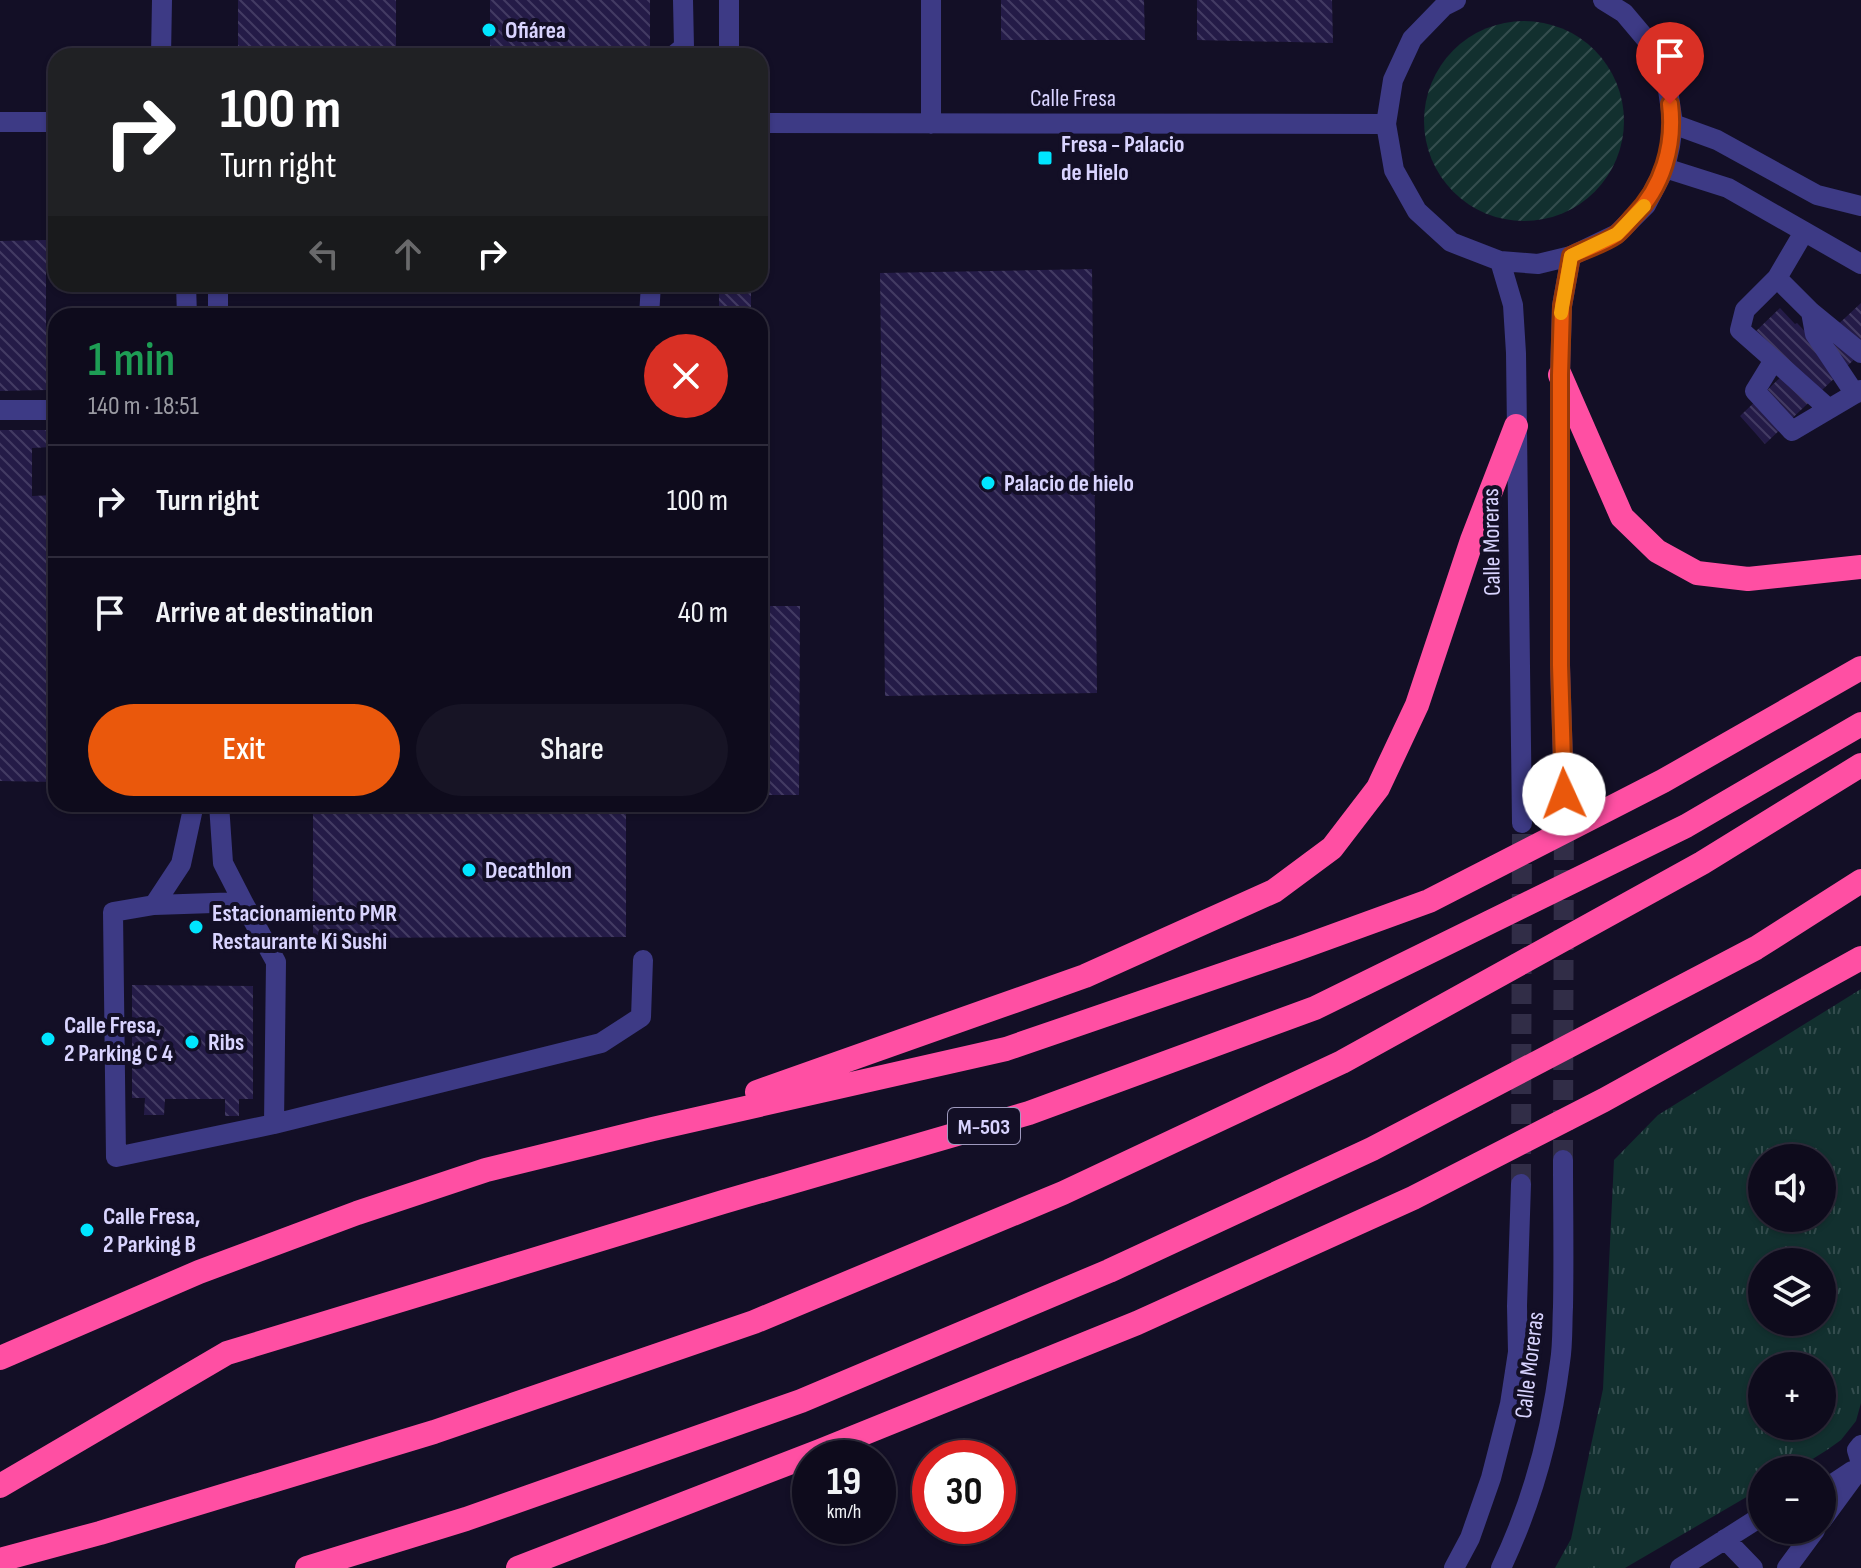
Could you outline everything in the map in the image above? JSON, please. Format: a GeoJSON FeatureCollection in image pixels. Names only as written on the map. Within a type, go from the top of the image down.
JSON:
{"type":"FeatureCollection","features":[{"type":"Feature","properties":{"kind":"highway"},"geometry":{"type":"LineString","coordinates":[[1560,375],[1622,517],[1657,551],[1697,573],[1748,579],[1861,567]]}},
{"type":"Feature","properties":{"kind":"highway"},"geometry":{"type":"LineString","coordinates":[[653,1129],[1085,976],[1274,891],[1332,848],[1378,788],[1417,705],[1472,540],[1516,426]]}},
{"type":"Feature","properties":{"kind":"highway"},"geometry":{"type":"LineString","coordinates":[[0,1358],[199,1272],[357,1213],[486,1170],[1006,1049],[1429,901],[1663,781],[1861,668]]}},
{"type":"Feature","properties":{"kind":"highway","name":"M-503"},"geometry":{"type":"LineString","coordinates":[[0,1486],[227,1353],[723,1202],[1029,1113],[1315,1008],[1686,826],[1861,724]]}},
{"type":"Feature","properties":{"kind":"highway"},"geometry":{"type":"LineString","coordinates":[[0,1560],[434,1432],[754,1322],[1063,1193],[1342,1062],[1702,863],[1861,765]]}},
{"type":"Feature","properties":{"kind":"highway"},"geometry":{"type":"LineString","coordinates":[[307,1568],[466,1519],[801,1401],[1109,1271],[1372,1149],[1756,948],[1861,881]]}},
{"type":"Feature","properties":{"kind":"highway"},"geometry":{"type":"LineString","coordinates":[[518,1568],[1137,1323],[1384,1211],[1604,1100],[1861,958]]}},
{"type":"Feature","properties":{"kind":"highway"},"geometry":{"type":"LineString","coordinates":[[0,1366],[49,1338]]}},
{"type":"Feature","properties":{"kind":"street"},"geometry":{"type":"LineString","coordinates":[[161,48],[162,0]]}},
{"type":"Feature","properties":{"kind":"street"},"geometry":{"type":"LineString","coordinates":[[683,0],[683,48]]}},
{"type":"Feature","properties":{"kind":"street"},"geometry":{"type":"LineString","coordinates":[[729,0],[729,48]]}},
{"type":"Feature","properties":{"kind":"street"},"geometry":{"type":"LineString","coordinates":[[931,0],[931,124]]}},
{"type":"Feature","properties":{"kind":"street"},"geometry":{"type":"LineString","coordinates":[[1456,0],[1444,6],[1412,39],[1393,80],[1386,124],[1394,170],[1417,211],[1451,242],[1500,261],[1538,264],[1571,256],[1617,234],[1646,205],[1665,168],[1673,124],[1667,83],[1651,45],[1624,13],[1603,0]]}},
{"type":"Feature","properties":{"kind":"street"},"geometry":{"type":"LineString","coordinates":[[0,122],[48,122]]}},
{"type":"Feature","properties":{"kind":"street"},"geometry":{"type":"LineString","coordinates":[[22,122],[48,127]]}},
{"type":"Feature","properties":{"kind":"street","name":"Calle Fresa"},"geometry":{"type":"LineString","coordinates":[[768,123],[1386,124]]}},
{"type":"Feature","properties":{"kind":"street"},"geometry":{"type":"LineString","coordinates":[[1673,124],[1717,140],[1817,195],[1861,206]]}},
{"type":"Feature","properties":{"kind":"street"},"geometry":{"type":"LineString","coordinates":[[1665,168],[1728,188],[1861,264]]}},
{"type":"Feature","properties":{"kind":"street"},"geometry":{"type":"LineString","coordinates":[[1804,232],[1777,278],[1745,310],[1740,330],[1829,409]]}},
{"type":"Feature","properties":{"kind":"street"},"geometry":{"type":"LineString","coordinates":[[1564,794],[1560,665],[1560,375],[1562,306],[1571,256]]}},
{"type":"Feature","properties":{"kind":"street","name":"Calle Moreras"},"geometry":{"type":"LineString","coordinates":[[1500,261],[1513,305],[1516,353],[1522,823]]}},
{"type":"Feature","properties":{"kind":"street"},"geometry":{"type":"LineString","coordinates":[[1777,278],[1811,312],[1861,353]]}},
{"type":"Feature","properties":{"kind":"street"},"geometry":{"type":"LineString","coordinates":[[1774,360],[1755,391],[1792,431],[1858,392],[1815,334],[1811,312]]}},
{"type":"Feature","properties":{"kind":"street"},"geometry":{"type":"LineString","coordinates":[[0,410],[48,410]]}},
{"type":"Feature","properties":{"kind":"street"},"geometry":{"type":"LineString","coordinates":[[154,905],[181,864],[192,812]]}},
{"type":"Feature","properties":{"kind":"street"},"geometry":{"type":"LineString","coordinates":[[220,812],[223,863],[276,962],[274,1124]]}},
{"type":"Feature","properties":{"kind":"street"},"geometry":{"type":"LineString","coordinates":[[243,902],[154,905],[113,912],[116,1157],[274,1124],[601,1043],[641,1017],[643,960]]}},
{"type":"Feature","properties":{"kind":"street","name":"Calle Moreras"},"geometry":{"type":"LineString","coordinates":[[1501,1568],[1534,1485],[1561,1360],[1563,1160]]}},
{"type":"Feature","properties":{"kind":"street","name":"Calle Moreras"},"geometry":{"type":"LineString","coordinates":[[1454,1568],[1470,1538],[1491,1478],[1510,1404],[1518,1352],[1521,1184]]}},
{"type":"Feature","properties":{"kind":"street"},"geometry":{"type":"LineString","coordinates":[[1861,1445],[1857,1450],[1861,1465]]}},
{"type":"Feature","properties":{"kind":"street"},"geometry":{"type":"LineString","coordinates":[[1836,1468],[1844,1463],[1861,1465]]}},
{"type":"Feature","properties":{"kind":"street"},"geometry":{"type":"LineString","coordinates":[[1836,1482],[1861,1465]]}},
{"type":"Feature","properties":{"kind":"street"},"geometry":{"type":"LineString","coordinates":[[1836,1500],[1861,1465]]}},
{"type":"Feature","properties":{"kind":"street"},"geometry":{"type":"LineString","coordinates":[[1699,1568],[1748,1527]]}},
{"type":"Feature","properties":{"kind":"street"},"geometry":{"type":"LineString","coordinates":[[1680,1568],[1748,1535]]}},
{"type":"Feature","properties":{"kind":"street"},"geometry":{"type":"LineString","coordinates":[[1729,1543],[1753,1568]]}},
{"type":"Feature","properties":{"kind":"street"},"geometry":{"type":"LineString","coordinates":[[1787,1568],[1805,1544]]}},
{"type":"Feature","properties":{"kind":"green space"},"geometry":{"type":"Polygon","coordinates":[[[1524,21],[1562,29],[1595,50],[1616,83],[1624,121],[1616,159],[1595,192],[1562,213],[1524,221],[1486,213],[1453,192],[1432,159],[1424,121],[1432,83],[1453,50],[1486,29],[1524,21]]]}},
{"type":"Feature","properties":{"kind":"green space"},"geometry":{"type":"Polygon","coordinates":[[[1861,989],[1861,1403],[1856,1421],[1841,1440],[1817,1456],[1748,1456],[1748,1496],[1625,1568],[1555,1568],[1571,1539],[1603,1389],[1614,1160],[1658,1115],[1861,989]]]}},
{"type":"Feature","properties":{"kind":"building"},"geometry":{"type":"Polygon","coordinates":[[[238,0],[396,0],[396,48],[238,48],[238,0]]]}},
{"type":"Feature","properties":{"kind":"building"},"geometry":{"type":"Polygon","coordinates":[[[490,0],[650,0],[650,48],[490,48],[490,0]]]}},
{"type":"Feature","properties":{"kind":"building"},"geometry":{"type":"Polygon","coordinates":[[[1001,0],[1144,0],[1145,40],[1001,40],[1001,0]]]}},
{"type":"Feature","properties":{"kind":"building"},"geometry":{"type":"Polygon","coordinates":[[[1197,0],[1332,0],[1333,43],[1197,40],[1197,0]]]}},
{"type":"Feature","properties":{"kind":"building"},"geometry":{"type":"Polygon","coordinates":[[[46,240],[46,390],[0,391],[0,241],[46,240]]]}},
{"type":"Feature","properties":{"kind":"building","name":"Palacio de hielo"},"geometry":{"type":"Polygon","coordinates":[[[1092,269],[1097,693],[885,696],[880,273],[1092,269]]]}},
{"type":"Feature","properties":{"kind":"building"},"geometry":{"type":"Polygon","coordinates":[[[719,292],[751,292],[751,308],[719,308],[719,292]]]}},
{"type":"Feature","properties":{"kind":"building"},"geometry":{"type":"Polygon","coordinates":[[[1861,303],[1861,353],[1765,444],[1740,416],[1786,372],[1754,333],[1780,308],[1817,344],[1861,303]]]}},
{"type":"Feature","properties":{"kind":"building"},"geometry":{"type":"Polygon","coordinates":[[[0,430],[48,430],[48,447],[32,448],[32,496],[48,495],[48,782],[0,781],[0,430]]]}},
{"type":"Feature","properties":{"kind":"building"},"geometry":{"type":"Polygon","coordinates":[[[768,606],[800,606],[799,795],[768,795],[768,606]]]}},
{"type":"Feature","properties":{"kind":"building","name":"Decathlon"},"geometry":{"type":"Polygon","coordinates":[[[313,812],[626,812],[626,937],[313,938],[313,812]]]}},
{"type":"Feature","properties":{"kind":"building","name":"Ribs"},"geometry":{"type":"Polygon","coordinates":[[[132,985],[253,986],[253,1099],[239,1099],[239,1116],[225,1116],[225,1099],[165,1099],[164,1115],[144,1115],[145,1098],[132,1098],[132,985]]]}},
{"type":"Feature","properties":{"kind":"tunnel"},"geometry":{"type":"LineString","coordinates":[[1563,1160],[1564,794]]}},
{"type":"Feature","properties":{"kind":"tunnel"},"geometry":{"type":"LineString","coordinates":[[1521,1184],[1522,823]]}},
{"type":"Feature","properties":{"kind":"slow traffic"},"geometry":{"type":"LineString","coordinates":[[1561,313],[1571,256],[1617,234],[1644,206]]}},
{"type":"Feature","properties":{"kind":"place","name":"Ofiárea"},"geometry":{"type":"Point","coordinates":[489,30]}},
{"type":"Feature","properties":{"kind":"place","name":"Fresa - Palacio de Hielo"},"geometry":{"type":"Point","coordinates":[1045,158]}},
{"type":"Feature","properties":{"kind":"place","name":"Palacio de hielo"},"geometry":{"type":"Point","coordinates":[988,483]}},
{"type":"Feature","properties":{"kind":"place","name":"Decathlon"},"geometry":{"type":"Point","coordinates":[469,870]}},
{"type":"Feature","properties":{"kind":"place","name":"Estacionamiento PMR Restaurante Ki Sushi"},"geometry":{"type":"Point","coordinates":[196,927]}},
{"type":"Feature","properties":{"kind":"place","name":"Calle Fresa, 2 Parking C 4"},"geometry":{"type":"Point","coordinates":[48,1039]}},
{"type":"Feature","properties":{"kind":"place","name":"Ribs"},"geometry":{"type":"Point","coordinates":[192,1042]}},
{"type":"Feature","properties":{"kind":"place","name":"Calle Fresa, 2 Parking B"},"geometry":{"type":"Point","coordinates":[87,1230]}},
{"type":"Feature","properties":{"kind":"route"},"geometry":{"type":"LineString","coordinates":[[1564,794],[1560,665],[1562,306],[1571,256],[1617,234],[1646,205],[1665,168],[1673,124],[1670,104]]}}]}
